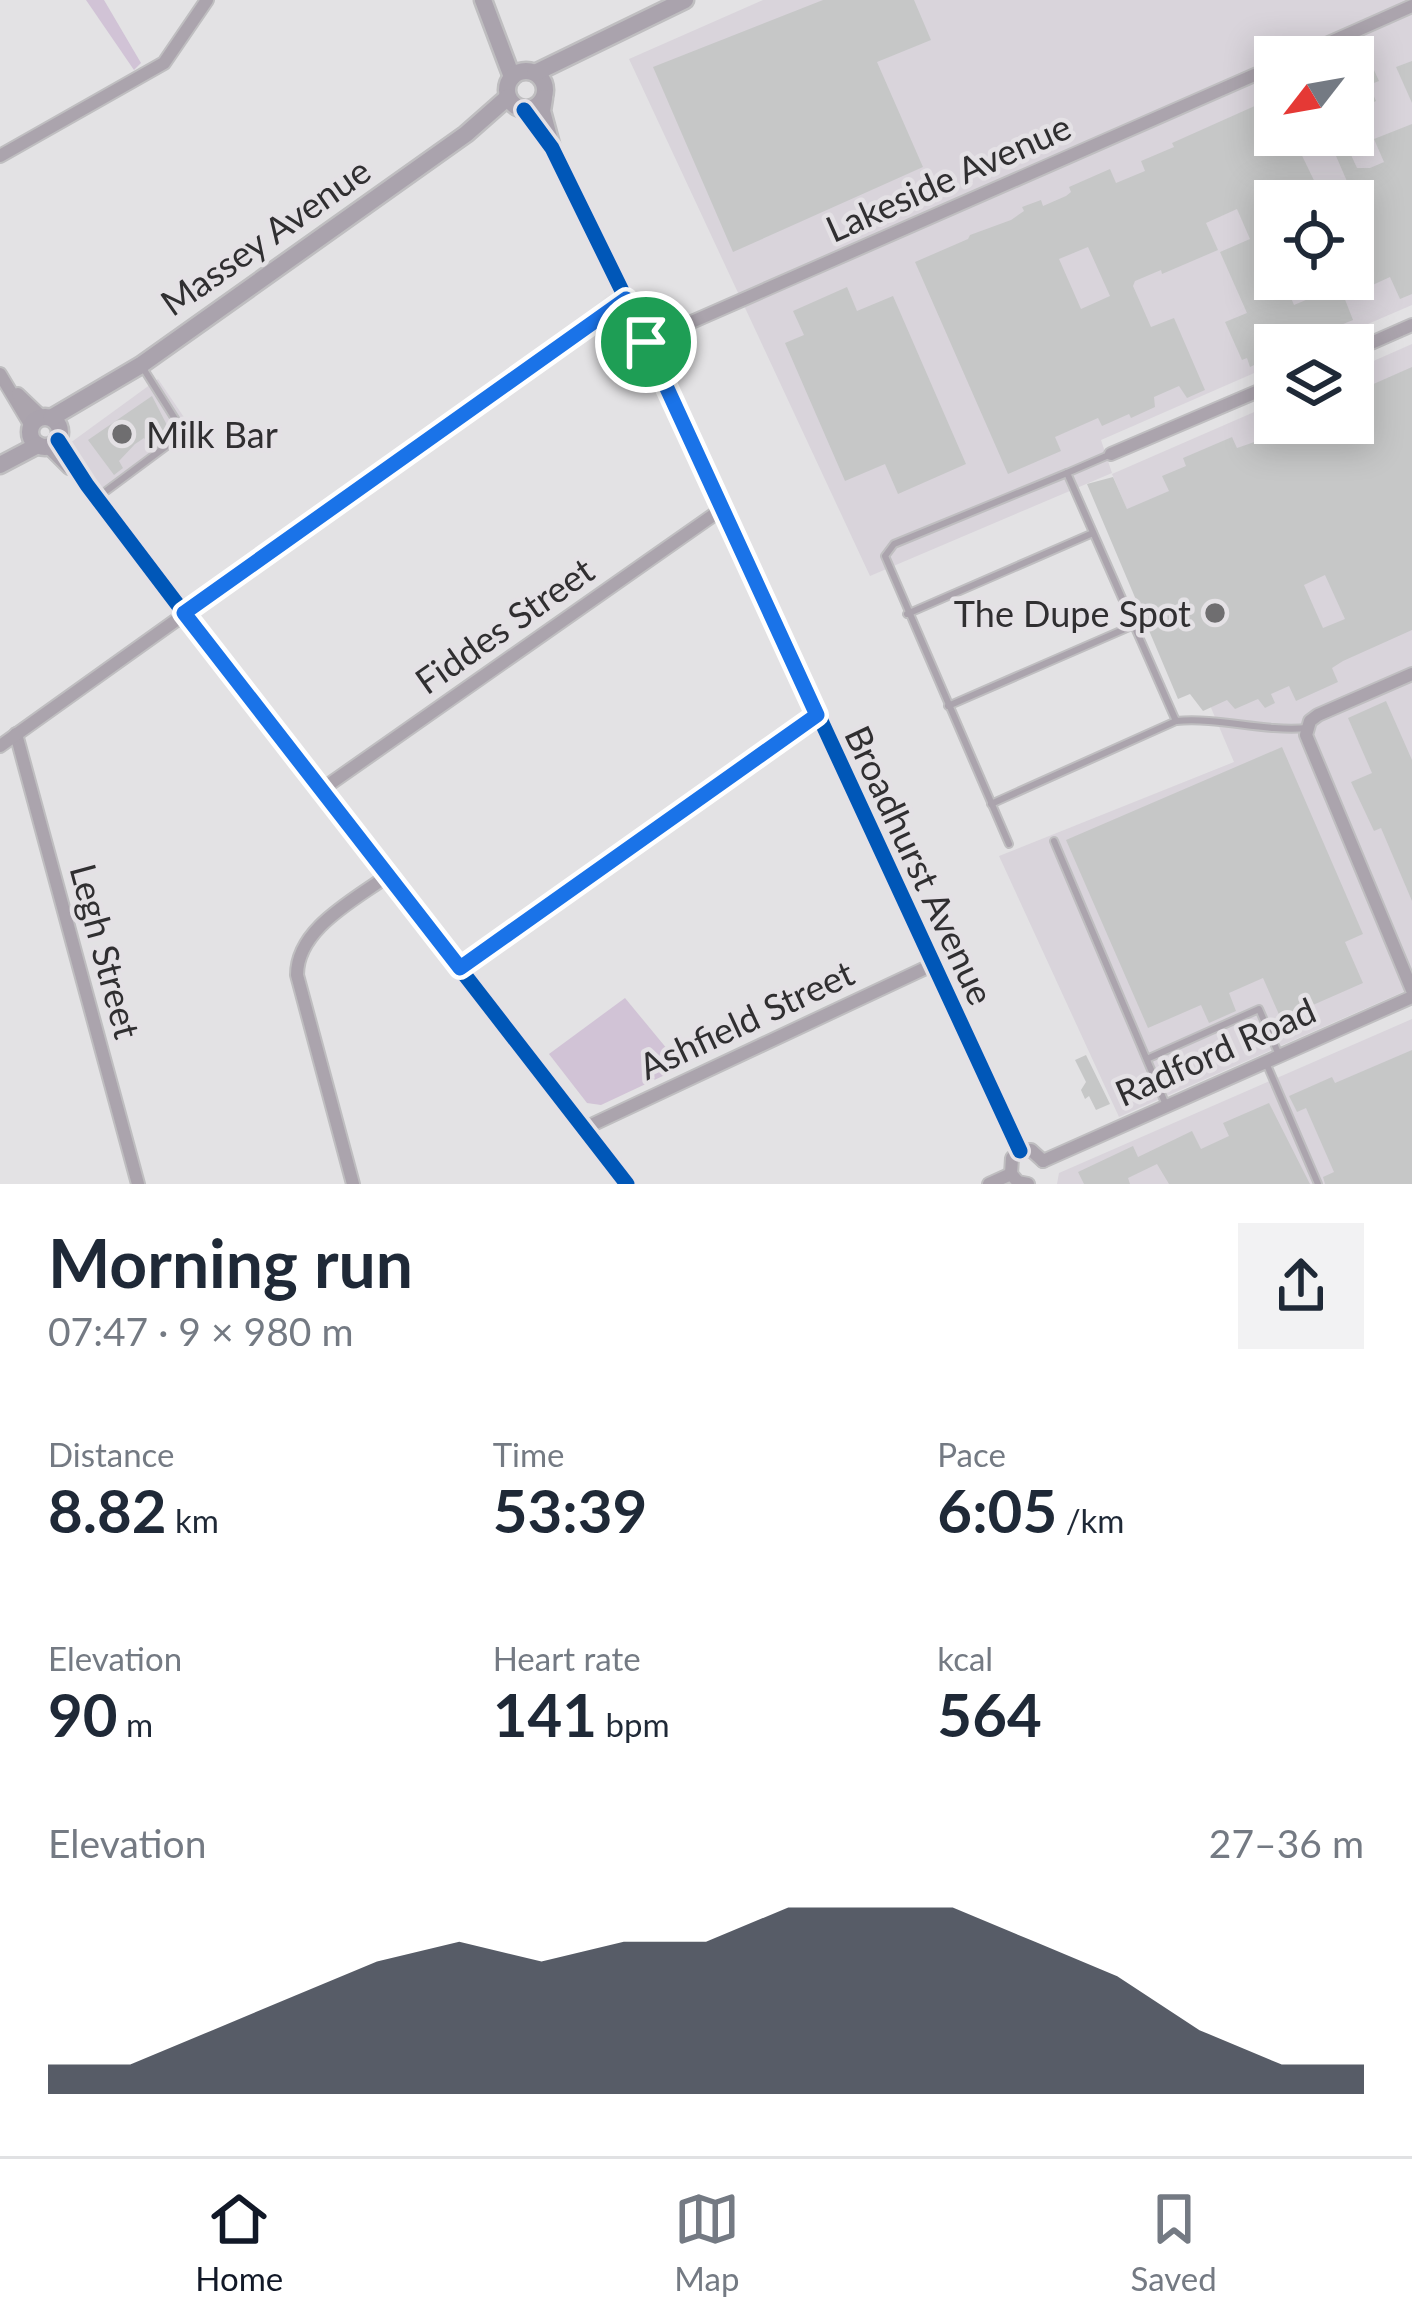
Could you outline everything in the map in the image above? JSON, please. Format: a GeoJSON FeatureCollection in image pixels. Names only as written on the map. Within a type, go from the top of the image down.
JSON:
{"type":"FeatureCollection","features":[{"type":"Feature","properties":{"kind":"street"},"geometry":{"type":"LineString","coordinates":[[0,156],[164,64],[207,0]]}},
{"type":"Feature","properties":{"kind":"street","name":"Broadhurst Avenue"},"geometry":{"type":"LineString","coordinates":[[483,0],[499,34],[533,81],[552,148],[1020,1151]]}},
{"type":"Feature","properties":{"kind":"street","name":"Massey Avenue"},"geometry":{"type":"LineString","coordinates":[[1,464],[466,134],[517,105],[536,107],[533,81],[609,34],[685,0]]}},
{"type":"Feature","properties":{"kind":"street"},"geometry":{"type":"LineString","coordinates":[[1345,36],[1412,7]]}},
{"type":"Feature","properties":{"kind":"street","name":"Lakeside Avenue"},"geometry":{"type":"LineString","coordinates":[[646,342],[1254,75]]}},
{"type":"Feature","properties":{"kind":"street"},"geometry":{"type":"LineString","coordinates":[[517,105],[533,81]]}},
{"type":"Feature","properties":{"kind":"street","name":"Broadhurst Avenue"},"geometry":{"type":"LineString","coordinates":[[517,105],[552,148]]}},
{"type":"Feature","properties":{"kind":"street"},"geometry":{"type":"LineString","coordinates":[[0,746],[626,299]]}},
{"type":"Feature","properties":{"kind":"street"},"geometry":{"type":"LineString","coordinates":[[1374,341],[1412,326]]}},
{"type":"Feature","properties":{"kind":"street"},"geometry":{"type":"LineString","coordinates":[[2,377],[627,1184]]}},
{"type":"Feature","properties":{"kind":"street"},"geometry":{"type":"LineString","coordinates":[[1111,454],[1254,393]]}},
{"type":"Feature","properties":{"kind":"street","name":"Fiddes Street"},"geometry":{"type":"LineString","coordinates":[[321,790],[722,509]]}},
{"type":"Feature","properties":{"kind":"street"},"geometry":{"type":"LineString","coordinates":[[1412,674],[1318,715],[1307,728],[1307,746],[1412,994]]}},
{"type":"Feature","properties":{"kind":"street"},"geometry":{"type":"LineString","coordinates":[[460,968],[817,715]]}},
{"type":"Feature","properties":{"kind":"street","name":"Legh Street"},"geometry":{"type":"LineString","coordinates":[[16,734],[138,1184]]}},
{"type":"Feature","properties":{"kind":"street"},"geometry":{"type":"LineString","coordinates":[[352,1184],[297,975],[297,958],[308,937],[387,876]]}},
{"type":"Feature","properties":{"kind":"street","name":"Ashfield Street"},"geometry":{"type":"LineString","coordinates":[[585,1128],[932,965]]}},
{"type":"Feature","properties":{"kind":"street","name":"Radford Road"},"geometry":{"type":"LineString","coordinates":[[1043,1161],[1412,994]]}},
{"type":"Feature","properties":{"kind":"street"},"geometry":{"type":"LineString","coordinates":[[1031,1150],[1043,1161],[1044,1172],[1031,1184],[1018,1182],[1011,1174],[1012,1158],[1020,1151],[1031,1150]]}},
{"type":"Feature","properties":{"kind":"street"},"geometry":{"type":"LineString","coordinates":[[989,1184],[1011,1174]]}},
{"type":"Feature","properties":{"kind":"lane"},"geometry":{"type":"LineString","coordinates":[[97,498],[184,433],[141,365]]}},
{"type":"Feature","properties":{"kind":"lane"},"geometry":{"type":"LineString","coordinates":[[1009,844],[885,556],[894,544],[1111,454]]}},
{"type":"Feature","properties":{"kind":"lane"},"geometry":{"type":"LineString","coordinates":[[1067,472],[1175,721]]}},
{"type":"Feature","properties":{"kind":"lane"},"geometry":{"type":"LineString","coordinates":[[907,614],[1094,533]]}},
{"type":"Feature","properties":{"kind":"lane"},"geometry":{"type":"LineString","coordinates":[[948,706],[1134,625]]}},
{"type":"Feature","properties":{"kind":"lane"},"geometry":{"type":"LineString","coordinates":[[991,804],[1175,721],[1197,719],[1280,731],[1307,728]]}},
{"type":"Feature","properties":{"kind":"lane"},"geometry":{"type":"LineString","coordinates":[[1054,841],[1166,1105]]}},
{"type":"Feature","properties":{"kind":"lane"},"geometry":{"type":"LineString","coordinates":[[1148,1059],[1259,1010],[1280,1055]]}},
{"type":"Feature","properties":{"kind":"lane"},"geometry":{"type":"LineString","coordinates":[[1265,1061],[1318,1184]]}},
{"type":"Feature","properties":{"kind":"shaded area"},"geometry":{"type":"Polygon","coordinates":[[[86,0],[104,0],[141,63],[134,70],[86,0]]]}},
{"type":"Feature","properties":{"kind":"shaded area"},"geometry":{"type":"Polygon","coordinates":[[[763,0],[1412,0],[1412,305],[1368,324],[1254,324],[1254,373],[1101,440],[1112,473],[870,576],[629,59],[763,0]]]}},
{"type":"Feature","properties":{"kind":"shaded area"},"geometry":{"type":"Polygon","coordinates":[[[1412,344],[1412,988],[1119,1117],[999,856],[1234,762],[1112,474],[1254,412],[1254,444],[1374,444],[1374,361],[1412,344]]]}},
{"type":"Feature","properties":{"kind":"shaded area"},"geometry":{"type":"Polygon","coordinates":[[[158,379],[194,432],[105,498],[66,446],[158,379]]]}},
{"type":"Feature","properties":{"kind":"shaded area"},"geometry":{"type":"Polygon","coordinates":[[[625,998],[682,1067],[601,1105],[587,1103],[549,1054],[625,998]]]}},
{"type":"Feature","properties":{"kind":"shaded area"},"geometry":{"type":"Polygon","coordinates":[[[1412,1019],[1412,1184],[1057,1184],[1059,1173],[1412,1019]]]}},
{"type":"Feature","properties":{"kind":"building"},"geometry":{"type":"Polygon","coordinates":[[[823,0],[914,0],[931,40],[877,62],[923,167],[733,252],[653,67],[823,0]]]}},
{"type":"Feature","properties":{"kind":"building"},"geometry":{"type":"Polygon","coordinates":[[[1412,61],[1412,103],[1396,67],[1412,61]]]}},
{"type":"Feature","properties":{"kind":"building"},"geometry":{"type":"Polygon","coordinates":[[[1254,106],[1254,156],[1302,156],[1314,180],[1254,180],[1254,300],[1292,300],[1294,305],[1306,300],[1345,300],[1353,320],[1254,324],[1254,365],[1250,367],[1247,358],[1242,360],[1225,322],[1247,313],[1220,252],[1250,239],[1237,209],[1206,223],[1218,250],[1135,281],[1133,286],[1151,327],[1174,318],[1205,390],[1187,398],[1179,386],[1154,397],[1155,407],[1131,418],[1129,414],[1102,426],[1098,418],[1055,437],[1061,451],[1008,474],[915,262],[1011,220],[1024,211],[1022,207],[1041,200],[1043,206],[1066,196],[1069,187],[1110,169],[1116,183],[1145,171],[1141,161],[1174,147],[1172,143],[1254,106]],[[1088,247],[1059,259],[1081,309],[1110,296],[1088,247]]]}},
{"type":"Feature","properties":{"kind":"building"},"geometry":{"type":"Polygon","coordinates":[[[1412,124],[1412,294],[1400,299],[1390,277],[1374,284],[1374,180],[1346,180],[1336,156],[1352,156],[1357,168],[1384,162],[1374,139],[1412,124]]]}},
{"type":"Feature","properties":{"kind":"building"},"geometry":{"type":"Polygon","coordinates":[[[847,287],[857,311],[893,296],[966,464],[898,494],[885,464],[845,481],[785,343],[804,335],[793,311],[847,287]]]}},
{"type":"Feature","properties":{"kind":"building"},"geometry":{"type":"Polygon","coordinates":[[[1412,367],[1412,630],[1343,661],[1332,668],[1338,682],[1296,701],[1289,686],[1271,694],[1275,703],[1265,708],[1258,699],[1235,709],[1227,700],[1203,711],[1190,694],[1178,699],[1087,484],[1113,477],[1127,509],[1169,491],[1162,476],[1186,466],[1183,458],[1232,437],[1237,448],[1254,442],[1374,444],[1374,384],[1412,367]],[[1325,575],[1304,585],[1323,628],[1345,619],[1325,575]]]}},
{"type":"Feature","properties":{"kind":"building"},"geometry":{"type":"Polygon","coordinates":[[[152,396],[171,433],[151,448],[144,438],[135,444],[119,461],[123,468],[114,475],[88,440],[152,396]]]}},
{"type":"Feature","properties":{"kind":"building"},"geometry":{"type":"Polygon","coordinates":[[[1386,701],[1412,760],[1412,901],[1381,828],[1374,831],[1351,782],[1372,773],[1348,718],[1386,701]]]}},
{"type":"Feature","properties":{"kind":"building"},"geometry":{"type":"Polygon","coordinates":[[[1282,747],[1363,934],[1345,942],[1363,983],[1281,1019],[1263,978],[1229,993],[1236,1011],[1209,1023],[1201,1005],[1148,1028],[1066,840],[1282,747]]]}},
{"type":"Feature","properties":{"kind":"building"},"geometry":{"type":"Polygon","coordinates":[[[1412,1050],[1412,1184],[1325,1184],[1323,1177],[1334,1172],[1306,1108],[1297,1112],[1289,1096],[1332,1077],[1335,1083],[1412,1050]]]}},
{"type":"Feature","properties":{"kind":"building"},"geometry":{"type":"Polygon","coordinates":[[[1086,1055],[1110,1104],[1096,1110],[1081,1090],[1086,1082],[1075,1060],[1086,1055]]]}},
{"type":"Feature","properties":{"kind":"building"},"geometry":{"type":"Polygon","coordinates":[[[1269,1103],[1310,1184],[1169,1184],[1157,1164],[1128,1178],[1130,1184],[1084,1184],[1078,1172],[1133,1146],[1138,1157],[1192,1131],[1201,1149],[1229,1136],[1223,1123],[1269,1103]]]}},
{"type":"Feature","properties":{"kind":"cycle path"},"geometry":{"type":"LineString","coordinates":[[524,110],[552,148],[626,299],[1020,1151]]}},
{"type":"Feature","properties":{"kind":"cycle path"},"geometry":{"type":"LineString","coordinates":[[58,440],[184,613],[627,1184]]}},
{"type":"Feature","properties":{"kind":"place","name":"Milk Bar"},"geometry":{"type":"Point","coordinates":[122,434]}},
{"type":"Feature","properties":{"kind":"place","name":"The Dupe Spot"},"geometry":{"type":"Point","coordinates":[1215,613]}},
{"type":"Feature","properties":{"kind":"route"},"geometry":{"type":"LineString","coordinates":[[626,299],[646,342],[817,715],[460,968],[184,613],[626,299]]}}]}
